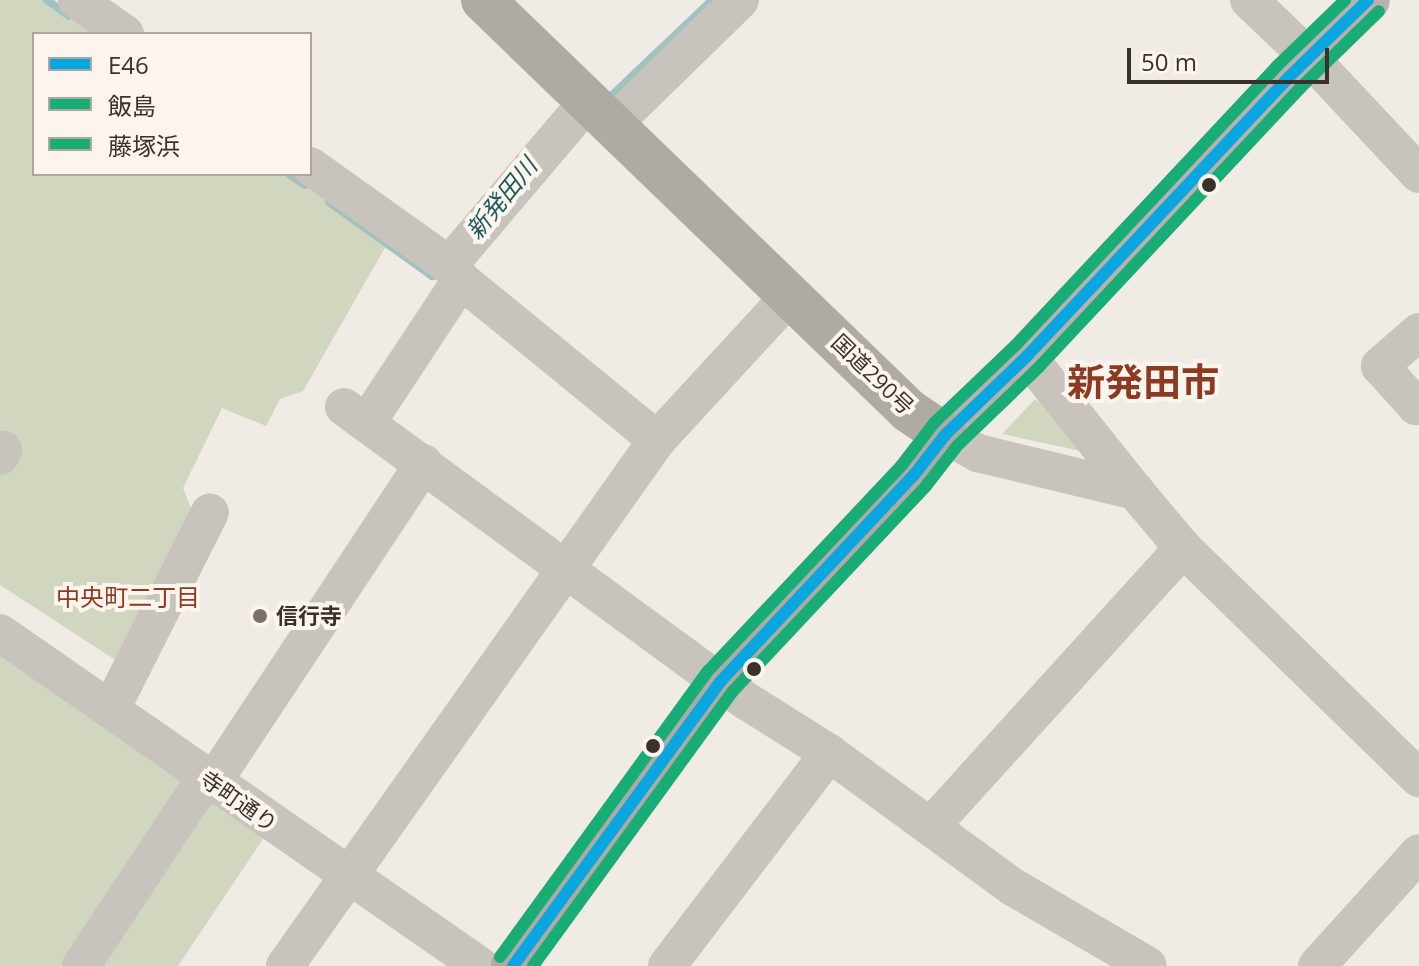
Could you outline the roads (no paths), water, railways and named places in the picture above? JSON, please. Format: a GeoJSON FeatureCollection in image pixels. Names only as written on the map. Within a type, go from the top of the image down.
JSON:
{"type":"FeatureCollection","features":[{"type":"Feature","properties":{"kind":"highway","name":"国道290号"},"geometry":{"type":"LineString","coordinates":[[483,0],[909,411],[945,435]]}},
{"type":"Feature","properties":{"kind":"highway"},"geometry":{"type":"LineString","coordinates":[[513,966],[720,682],[914,475],[945,435]]}},
{"type":"Feature","properties":{"kind":"main road"},"geometry":{"type":"LineString","coordinates":[[945,435],[1027,356],[1368,0]]}},
{"type":"Feature","properties":{"kind":"street"},"geometry":{"type":"LineString","coordinates":[[77,0],[122,32]]}},
{"type":"Feature","properties":{"kind":"street"},"geometry":{"type":"LineString","coordinates":[[740,0],[602,112],[455,273],[356,414],[720,682],[932,825],[1013,887],[1148,966]]}},
{"type":"Feature","properties":{"kind":"street"},"geometry":{"type":"LineString","coordinates":[[1249,0],[1310,58],[1419,174]]}},
{"type":"Feature","properties":{"kind":"street"},"geometry":{"type":"LineString","coordinates":[[312,167],[455,273],[657,440]]}},
{"type":"Feature","properties":{"kind":"street"},"geometry":{"type":"LineString","coordinates":[[285,966],[657,440],[791,295]]}},
{"type":"Feature","properties":{"kind":"street"},"geometry":{"type":"LineString","coordinates":[[1419,332],[1380,366],[1416,406],[1419,402]]}},
{"type":"Feature","properties":{"kind":"street"},"geometry":{"type":"LineString","coordinates":[[1027,356],[1183,548],[1419,778]]}},
{"type":"Feature","properties":{"kind":"street"},"geometry":{"type":"LineString","coordinates":[[945,435],[978,453],[1135,491]]}},
{"type":"Feature","properties":{"kind":"street"},"geometry":{"type":"LineString","coordinates":[[81,966],[424,463]]}},
{"type":"Feature","properties":{"kind":"street"},"geometry":{"type":"LineString","coordinates":[[111,709],[210,512]]}},
{"type":"Feature","properties":{"kind":"street"},"geometry":{"type":"LineString","coordinates":[[932,825],[1183,548]]}},
{"type":"Feature","properties":{"kind":"street","name":"寺町通り"},"geometry":{"type":"LineString","coordinates":[[0,633],[480,966]]}},
{"type":"Feature","properties":{"kind":"street"},"geometry":{"type":"LineString","coordinates":[[667,966],[829,753]]}},
{"type":"Feature","properties":{"kind":"street"},"geometry":{"type":"LineString","coordinates":[[1317,966],[1419,853]]}},
{"type":"Feature","properties":{"kind":"waterway","name":"新発田川"},"geometry":{"type":"LineString","coordinates":[[47,0],[69,16]]}},
{"type":"Feature","properties":{"kind":"waterway","name":"新発田川"},"geometry":{"type":"LineString","coordinates":[[605,102],[712,0]]}},
{"type":"Feature","properties":{"kind":"waterway","name":"新発田川"},"geometry":{"type":"LineString","coordinates":[[292,176],[305,185]]}},
{"type":"Feature","properties":{"kind":"waterway","name":"新発田川"},"geometry":{"type":"LineString","coordinates":[[329,202],[432,276],[443,274]]}},
{"type":"Feature","properties":{"kind":"place","name":"信行寺"},"geometry":{"type":"Point","coordinates":[260,616]}},
{"type":"Feature","properties":{"kind":"district","name":"新発田市"},"geometry":{"type":"Point","coordinates":[1143,382]}},
{"type":"Feature","properties":{"kind":"district","name":"中央町二丁目"},"geometry":{"type":"Point","coordinates":[128,597]}}]}
